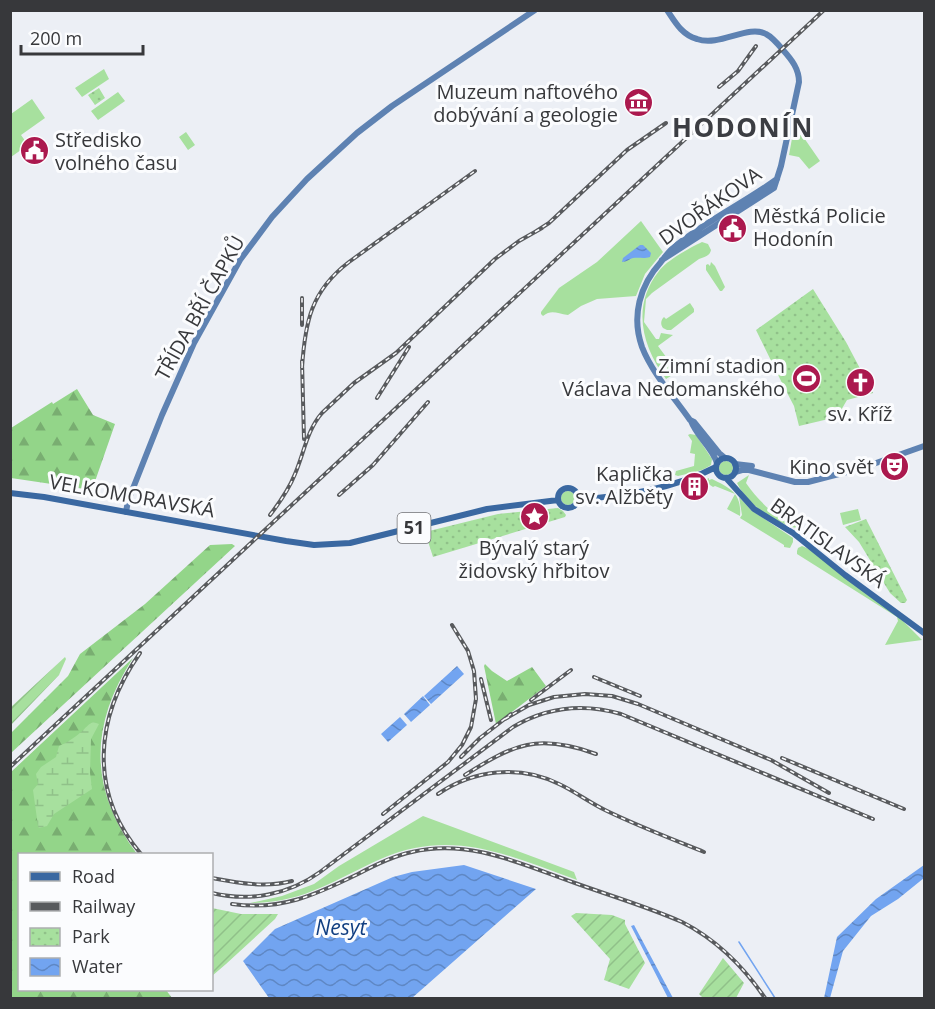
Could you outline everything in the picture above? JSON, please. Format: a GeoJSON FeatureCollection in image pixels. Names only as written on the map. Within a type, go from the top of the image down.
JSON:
{"type":"FeatureCollection","features":[{"type":"Feature","properties":{"kind":"main road","name":"TŘÍDA BŘÍ ČAPKŮ"},"geometry":{"type":"LineString","coordinates":[[126,512],[154,433],[194,343],[240,260],[272,217],[307,179],[357,133],[392,106],[536,10]]}},
{"type":"Feature","properties":{"kind":"main road","name":"DVOŘÁKOVA"},"geometry":{"type":"LineString","coordinates":[[667,10],[683,31],[699,40],[716,40],[753,31],[766,34],[789,57],[800,79],[777,178],[671,249],[652,272],[640,295],[637,313],[643,348],[650,363],[714,456],[717,465]]}},
{"type":"Feature","properties":{"kind":"main road","name":"DVOŘÁKOVA"},"geometry":{"type":"LineString","coordinates":[[690,420],[725,458]]}},
{"type":"Feature","properties":{"kind":"main road"},"geometry":{"type":"LineString","coordinates":[[726,478],[745,470],[798,483],[808,482],[862,468],[924,446]]}},
{"type":"Feature","properties":{"kind":"main road"},"geometry":{"type":"LineString","coordinates":[[725,458],[731,459],[735,464],[753,467],[768,474]]}},
{"type":"Feature","properties":{"kind":"main road","name":"51"},"geometry":{"type":"LineString","coordinates":[[690,478],[717,465],[725,458]]}},
{"type":"Feature","properties":{"kind":"main road"},"geometry":{"type":"LineString","coordinates":[[735,464],[734,474],[738,491]]}},
{"type":"Feature","properties":{"kind":"main road"},"geometry":{"type":"LineString","coordinates":[[717,465],[718,475]]}},
{"type":"Feature","properties":{"kind":"main road","name":"51"},"geometry":{"type":"LineString","coordinates":[[578,499],[627,495],[690,478],[718,475],[726,478]]}},
{"type":"Feature","properties":{"kind":"main road","name":"BRATISLAVSKÁ"},"geometry":{"type":"LineString","coordinates":[[726,478],[754,509],[793,533],[845,575],[924,633]]}},
{"type":"Feature","properties":{"kind":"main road","name":"51"},"geometry":{"type":"LineString","coordinates":[[568,488],[574,491],[578,499],[574,506],[569,508],[561,505],[558,500],[560,493],[568,488]]}},
{"type":"Feature","properties":{"kind":"main road","name":"VELKOMORAVSKÁ"},"geometry":{"type":"LineString","coordinates":[[10,492],[314,544],[350,543],[487,509],[558,500]]}},
{"type":"Feature","properties":{"kind":"green space"},"geometry":{"type":"Polygon","coordinates":[[[104,69],[109,79],[82,97],[75,88],[104,69]]]}},
{"type":"Feature","properties":{"kind":"green space"},"geometry":{"type":"Polygon","coordinates":[[[99,88],[105,98],[95,105],[88,95],[99,88]]]}},
{"type":"Feature","properties":{"kind":"green space"},"geometry":{"type":"Polygon","coordinates":[[[118,92],[125,101],[98,120],[91,111],[118,92]]]}},
{"type":"Feature","properties":{"kind":"green space"},"geometry":{"type":"Polygon","coordinates":[[[32,99],[45,118],[21,135],[28,145],[11,157],[11,114],[32,99]]]}},
{"type":"Feature","properties":{"kind":"green space"},"geometry":{"type":"Polygon","coordinates":[[[186,132],[195,145],[188,150],[179,137],[186,132]]]}},
{"type":"Feature","properties":{"kind":"green space"},"geometry":{"type":"Polygon","coordinates":[[[793,133],[802,135],[820,161],[809,169],[799,157],[789,155],[793,133]]]}},
{"type":"Feature","properties":{"kind":"green space"},"geometry":{"type":"Polygon","coordinates":[[[641,221],[663,252],[645,274],[636,296],[597,299],[568,315],[552,312],[543,316],[541,314],[559,288],[597,262],[641,221]]]}},
{"type":"Feature","properties":{"kind":"green space"},"geometry":{"type":"Polygon","coordinates":[[[702,242],[708,244],[711,250],[709,254],[646,299],[644,322],[656,339],[659,339],[661,333],[673,335],[658,346],[675,369],[674,374],[666,379],[646,340],[643,326],[645,298],[650,284],[662,267],[702,242]]]}},
{"type":"Feature","properties":{"kind":"green space"},"geometry":{"type":"Polygon","coordinates":[[[711,262],[725,287],[722,291],[706,270],[706,265],[710,266],[711,262]]]}},
{"type":"Feature","properties":{"kind":"green space"},"geometry":{"type":"Polygon","coordinates":[[[813,289],[846,342],[873,393],[847,400],[837,417],[799,426],[794,406],[756,330],[813,289]]]}},
{"type":"Feature","properties":{"kind":"green space"},"geometry":{"type":"Polygon","coordinates":[[[690,303],[694,312],[671,330],[663,328],[661,322],[664,317],[666,319],[690,303]]]}},
{"type":"Feature","properties":{"kind":"green space"},"geometry":{"type":"Polygon","coordinates":[[[77,389],[93,415],[115,424],[92,490],[11,478],[11,428],[77,389]]]}},
{"type":"Feature","properties":{"kind":"green space"},"geometry":{"type":"Polygon","coordinates":[[[688,435],[696,435],[712,459],[711,465],[700,471],[678,476],[675,475],[676,471],[694,466],[695,454],[690,453],[692,441],[688,435]]]}},
{"type":"Feature","properties":{"kind":"green space"},"geometry":{"type":"Polygon","coordinates":[[[723,461],[729,461],[733,468],[729,475],[723,475],[719,471],[719,465],[723,461]]]}},
{"type":"Feature","properties":{"kind":"green space"},"geometry":{"type":"Polygon","coordinates":[[[749,475],[746,483],[753,493],[776,515],[781,518],[783,516],[800,528],[778,521],[749,501],[737,483],[749,475]]]}},
{"type":"Feature","properties":{"kind":"green space"},"geometry":{"type":"Polygon","coordinates":[[[709,478],[709,480],[712,479],[724,485],[735,494],[707,483],[698,492],[701,482],[709,478]]]}},
{"type":"Feature","properties":{"kind":"green space"},"geometry":{"type":"Polygon","coordinates":[[[565,491],[571,491],[575,498],[571,505],[565,505],[561,501],[561,495],[565,491]]]}},
{"type":"Feature","properties":{"kind":"green space"},"geometry":{"type":"Polygon","coordinates":[[[735,494],[739,502],[740,516],[727,509],[735,494]]]}},
{"type":"Feature","properties":{"kind":"green space"},"geometry":{"type":"Polygon","coordinates":[[[739,497],[751,510],[793,538],[790,548],[784,547],[740,518],[742,515],[739,497]]]}},
{"type":"Feature","properties":{"kind":"green space"},"geometry":{"type":"Polygon","coordinates":[[[558,508],[563,511],[565,517],[433,557],[425,532],[498,514],[558,508]]]}},
{"type":"Feature","properties":{"kind":"green space"},"geometry":{"type":"Polygon","coordinates":[[[858,509],[861,520],[843,525],[840,513],[858,509]]]}},
{"type":"Feature","properties":{"kind":"green space"},"geometry":{"type":"Polygon","coordinates":[[[866,519],[907,600],[905,603],[901,603],[890,593],[859,542],[845,527],[866,519]]]}},
{"type":"Feature","properties":{"kind":"green space"},"geometry":{"type":"Polygon","coordinates":[[[232,544],[235,546],[11,753],[11,733],[68,676],[80,654],[145,604],[210,545],[232,544]]]}},
{"type":"Feature","properties":{"kind":"green space"},"geometry":{"type":"Polygon","coordinates":[[[802,546],[899,617],[922,640],[885,645],[898,621],[897,617],[797,554],[798,548],[802,546]]]}},
{"type":"Feature","properties":{"kind":"green space"},"geometry":{"type":"Polygon","coordinates":[[[65,657],[59,675],[11,725],[11,707],[65,657]]]}},
{"type":"Feature","properties":{"kind":"green space"},"geometry":{"type":"Polygon","coordinates":[[[133,658],[108,708],[102,733],[100,757],[103,781],[110,806],[121,830],[136,853],[18,853],[18,991],[167,991],[172,998],[11,998],[11,772],[133,658]]]}},
{"type":"Feature","properties":{"kind":"green space"},"geometry":{"type":"Polygon","coordinates":[[[485,664],[507,681],[532,667],[546,686],[496,724],[485,664]]]}},
{"type":"Feature","properties":{"kind":"green space"},"geometry":{"type":"Polygon","coordinates":[[[93,722],[99,724],[91,739],[92,789],[54,814],[47,826],[39,828],[33,790],[38,784],[36,774],[41,767],[56,757],[59,746],[93,722]]]}},
{"type":"Feature","properties":{"kind":"green space"},"geometry":{"type":"Polygon","coordinates":[[[423,816],[574,872],[577,880],[528,862],[481,849],[457,845],[433,845],[409,849],[383,858],[304,894],[270,902],[250,903],[282,896],[314,884],[339,866],[423,816]]]}},
{"type":"Feature","properties":{"kind":"green space"},"geometry":{"type":"Polygon","coordinates":[[[213,908],[241,914],[278,914],[275,919],[213,975],[213,908]]]}},
{"type":"Feature","properties":{"kind":"green space"},"geometry":{"type":"Polygon","coordinates":[[[576,913],[612,915],[625,920],[645,963],[629,989],[604,980],[610,959],[571,916],[576,913]]]}},
{"type":"Feature","properties":{"kind":"green space"},"geometry":{"type":"Polygon","coordinates":[[[723,958],[744,983],[736,998],[703,998],[699,994],[723,958]]]}},
{"type":"Feature","properties":{"kind":"water"},"geometry":{"type":"Polygon","coordinates":[[[640,245],[651,253],[650,257],[633,258],[622,262],[623,258],[640,245]]]}},
{"type":"Feature","properties":{"kind":"water"},"geometry":{"type":"Polygon","coordinates":[[[457,666],[464,674],[431,704],[424,696],[457,666]]]}},
{"type":"Feature","properties":{"kind":"water"},"geometry":{"type":"Polygon","coordinates":[[[423,696],[430,705],[411,722],[404,714],[423,696]]]}},
{"type":"Feature","properties":{"kind":"water"},"geometry":{"type":"Polygon","coordinates":[[[400,717],[407,725],[388,742],[381,734],[400,717]]]}},
{"type":"Feature","properties":{"kind":"water","name":"Nesyt"},"geometry":{"type":"Polygon","coordinates":[[[464,865],[536,889],[412,998],[269,998],[243,961],[275,929],[393,877],[464,865]]]}},
{"type":"Feature","properties":{"kind":"water"},"geometry":{"type":"Polygon","coordinates":[[[924,865],[924,878],[898,899],[871,916],[843,951],[830,998],[824,998],[837,937],[876,899],[924,865]]]}},
{"type":"Feature","properties":{"kind":"water"},"geometry":{"type":"Polygon","coordinates":[[[634,925],[673,998],[668,998],[631,926],[634,925]]]}},
{"type":"Feature","properties":{"kind":"waterway"},"geometry":{"type":"LineString","coordinates":[[739,942],[775,998]]}},
{"type":"Feature","properties":{"kind":"railway"},"geometry":{"type":"LineString","coordinates":[[10,767],[824,10]]}},
{"type":"Feature","properties":{"kind":"railway"},"geometry":{"type":"LineString","coordinates":[[719,87],[738,71],[756,46]]}},
{"type":"Feature","properties":{"kind":"railway"},"geometry":{"type":"LineString","coordinates":[[535,232],[549,223],[627,150],[666,123]]}},
{"type":"Feature","properties":{"kind":"railway"},"geometry":{"type":"LineString","coordinates":[[302,368],[308,322],[318,296],[326,284],[349,262],[475,171]]}},
{"type":"Feature","properties":{"kind":"railway"},"geometry":{"type":"LineString","coordinates":[[270,515],[290,485],[309,434],[322,413],[354,383],[396,353],[495,259],[519,241],[542,228]]}},
{"type":"Feature","properties":{"kind":"railway"},"geometry":{"type":"LineString","coordinates":[[302,298],[302,325]]}},
{"type":"Feature","properties":{"kind":"railway"},"geometry":{"type":"LineString","coordinates":[[377,398],[409,347]]}},
{"type":"Feature","properties":{"kind":"railway"},"geometry":{"type":"LineString","coordinates":[[302,361],[304,439]]}},
{"type":"Feature","properties":{"kind":"railway"},"geometry":{"type":"LineString","coordinates":[[339,495],[373,465],[428,402]]}},
{"type":"Feature","properties":{"kind":"railway"},"geometry":{"type":"LineString","coordinates":[[383,814],[448,762],[462,745],[471,727],[476,699],[474,671],[468,651],[452,625]]}},
{"type":"Feature","properties":{"kind":"railway"},"geometry":{"type":"LineString","coordinates":[[140,653],[125,677],[114,703],[107,728],[104,754],[106,780],[112,805],[124,830],[140,853]]}},
{"type":"Feature","properties":{"kind":"railway"},"geometry":{"type":"LineString","coordinates":[[531,700],[571,670]]}},
{"type":"Feature","properties":{"kind":"railway"},"geometry":{"type":"LineString","coordinates":[[594,677],[640,696]]}},
{"type":"Feature","properties":{"kind":"railway"},"geometry":{"type":"LineString","coordinates":[[481,679],[491,720]]}},
{"type":"Feature","properties":{"kind":"railway"},"geometry":{"type":"LineString","coordinates":[[505,719],[529,705],[554,697],[585,694],[612,696],[638,704],[771,760],[829,793]]}},
{"type":"Feature","properties":{"kind":"railway"},"geometry":{"type":"LineString","coordinates":[[213,893],[240,897],[254,896],[282,891],[308,880],[513,727],[539,715],[566,709],[593,709],[621,714],[873,819]]}},
{"type":"Feature","properties":{"kind":"railway"},"geometry":{"type":"LineString","coordinates":[[461,757],[480,738],[511,714]]}},
{"type":"Feature","properties":{"kind":"railway"},"geometry":{"type":"LineString","coordinates":[[465,775],[498,756],[527,745],[558,744],[596,754]]}},
{"type":"Feature","properties":{"kind":"railway"},"geometry":{"type":"LineString","coordinates":[[782,758],[904,809]]}},
{"type":"Feature","properties":{"kind":"railway"},"geometry":{"type":"LineString","coordinates":[[438,794],[481,775],[497,772],[528,774],[559,784],[619,817],[704,852]]}},
{"type":"Feature","properties":{"kind":"railway"},"geometry":{"type":"LineString","coordinates":[[232,904],[250,906],[297,900],[327,889],[384,861],[412,852],[454,848],[475,851],[516,862],[682,922],[707,937],[728,955],[748,975],[765,998]]}},
{"type":"Feature","properties":{"kind":"railway"},"geometry":{"type":"LineString","coordinates":[[213,878],[262,884],[292,881]]}},
{"type":"Feature","properties":{"kind":"place","name":"Muzeum naftového dobývání a geologie"},"geometry":{"type":"Point","coordinates":[639,103]}},
{"type":"Feature","properties":{"kind":"place","name":"Středisko volného času"},"geometry":{"type":"Point","coordinates":[34,151]}},
{"type":"Feature","properties":{"kind":"place","name":"Městká Policie Hodonín"},"geometry":{"type":"Point","coordinates":[732,228]}},
{"type":"Feature","properties":{"kind":"place","name":"Zimní stadion Václava Nedomanského"},"geometry":{"type":"Point","coordinates":[806,378]}},
{"type":"Feature","properties":{"kind":"place","name":"sv. Kříž"},"geometry":{"type":"Point","coordinates":[860,383]}},
{"type":"Feature","properties":{"kind":"place","name":"Kino svět"},"geometry":{"type":"Point","coordinates":[895,467]}},
{"type":"Feature","properties":{"kind":"place","name":"Kaplička sv. Alžběty"},"geometry":{"type":"Point","coordinates":[694,486]}},
{"type":"Feature","properties":{"kind":"place","name":"Bývalý starý židovský hřbitov"},"geometry":{"type":"Point","coordinates":[534,517]}},
{"type":"Feature","properties":{"kind":"district","name":"HODONÍN"},"geometry":{"type":"Point","coordinates":[743,128]}}]}
